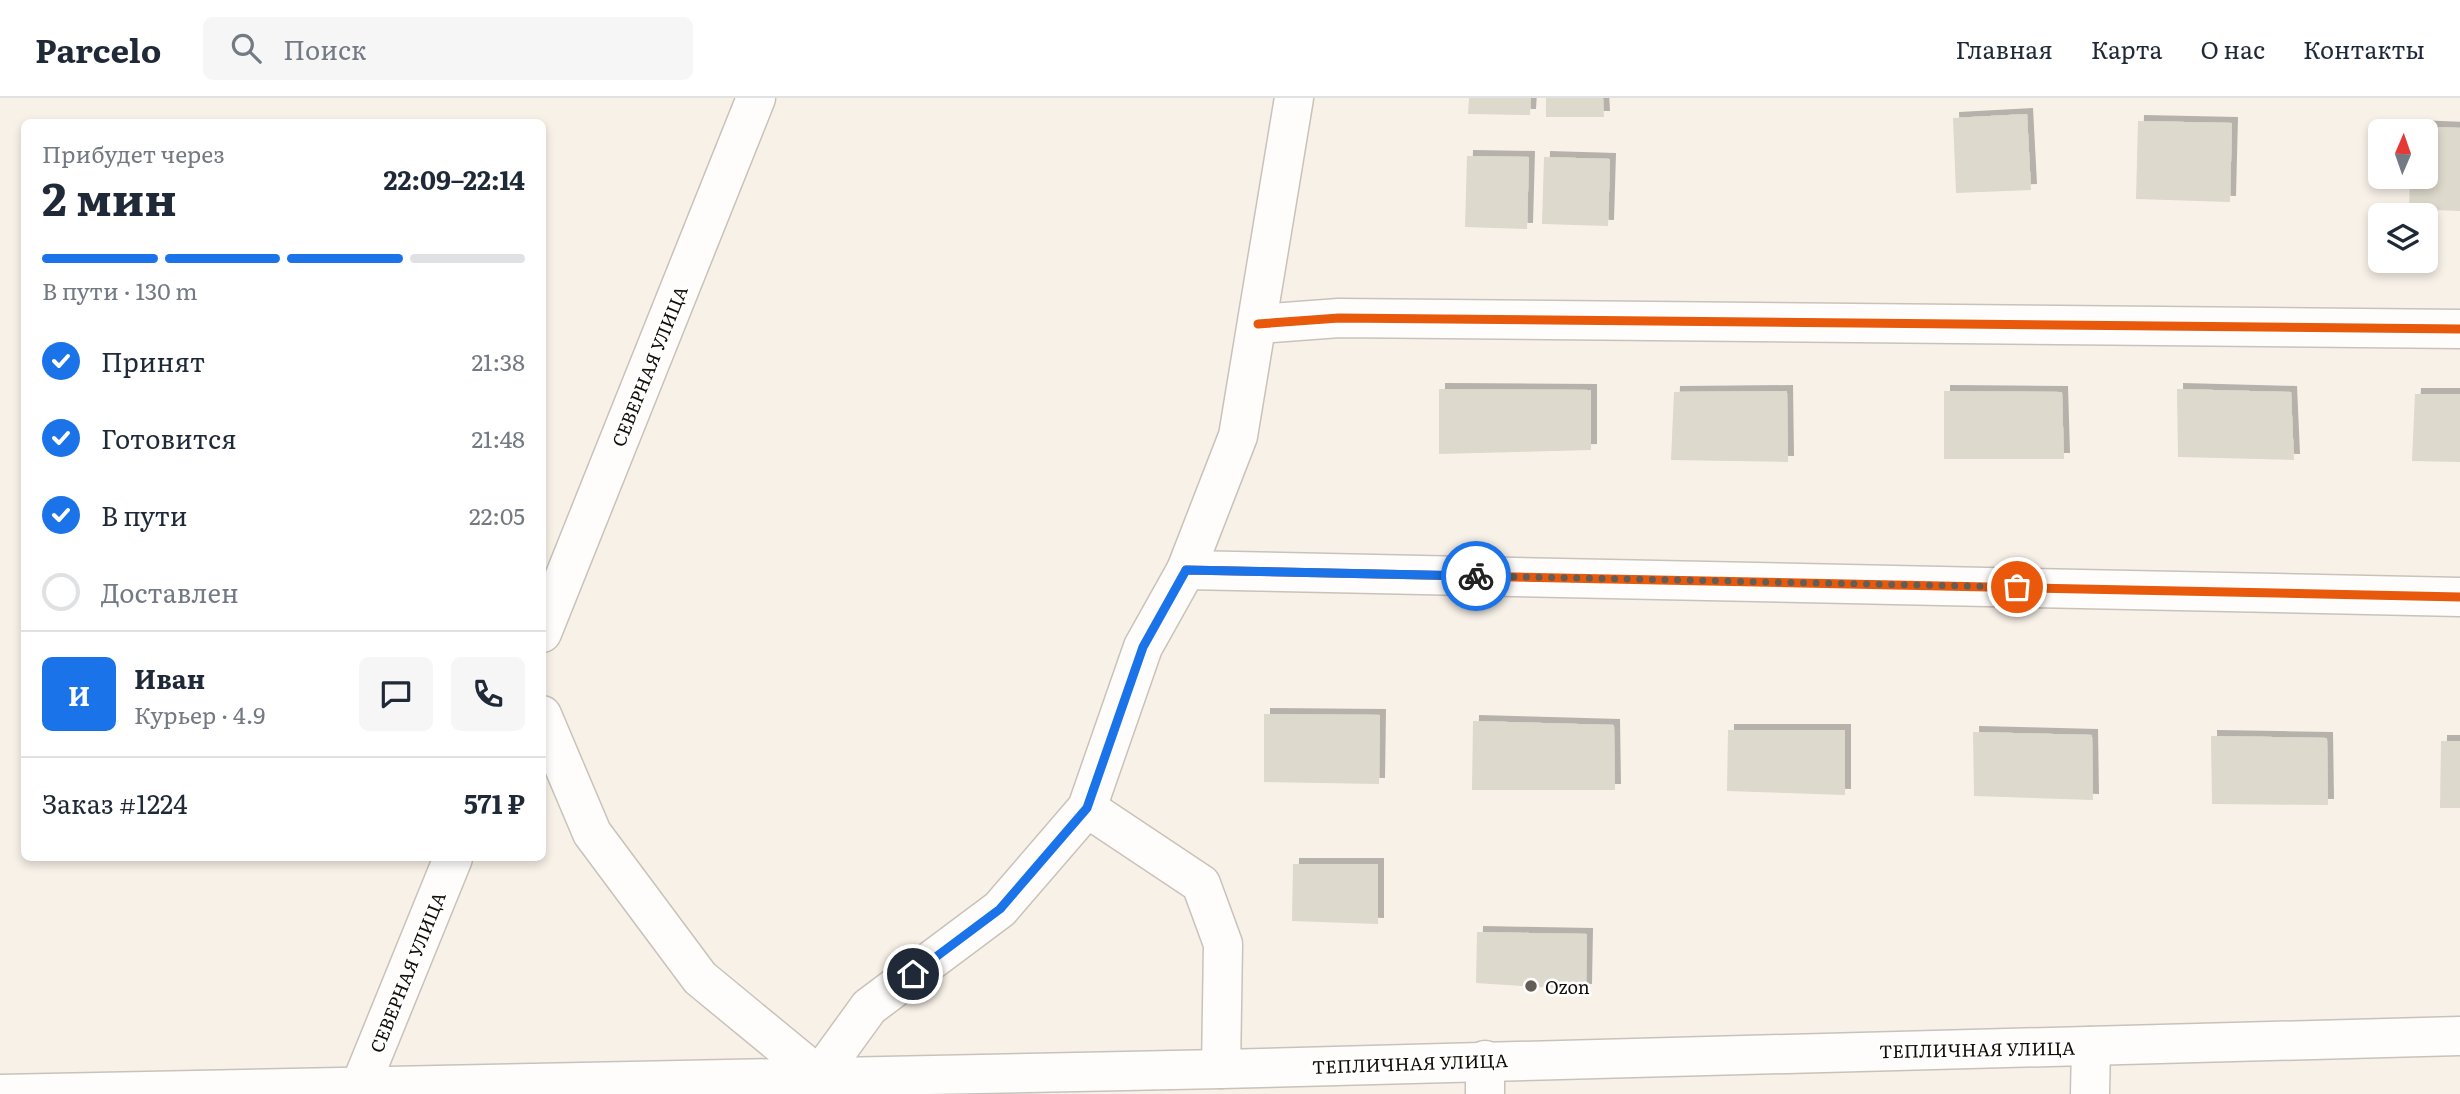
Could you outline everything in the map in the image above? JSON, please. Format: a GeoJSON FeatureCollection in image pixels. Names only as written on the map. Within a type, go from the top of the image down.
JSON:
{"type":"FeatureCollection","features":[{"type":"Feature","properties":{"kind":"street","name":"СЕВЕРНАЯ УЛИЦА"},"geometry":{"type":"LineString","coordinates":[[546,623],[756,98]]}},
{"type":"Feature","properties":{"kind":"street"},"geometry":{"type":"LineString","coordinates":[[546,725],[592,834],[700,978],[818,1076],[869,1007],[1000,909],[1087,808],[1143,647],[1186,570],[1238,436],[1294,98]]}},
{"type":"Feature","properties":{"kind":"street"},"geometry":{"type":"LineString","coordinates":[[1258,324],[1339,318],[2460,329]]}},
{"type":"Feature","properties":{"kind":"street"},"geometry":{"type":"LineString","coordinates":[[1186,570],[2460,597]]}},
{"type":"Feature","properties":{"kind":"street"},"geometry":{"type":"LineString","coordinates":[[1087,808],[1201,884],[1223,944],[1221,1069]]}},
{"type":"Feature","properties":{"kind":"street","name":"СЕВЕРНАЯ УЛИЦА"},"geometry":{"type":"LineString","coordinates":[[359,1091],[452,861]]}},
{"type":"Feature","properties":{"kind":"street","name":"ТЕПЛИЧНАЯ УЛИЦА"},"geometry":{"type":"LineString","coordinates":[[0,1094],[529,1088],[818,1076],[1221,1069],[1485,1077],[2091,1046],[2460,1036]]}},
{"type":"Feature","properties":{"kind":"street"},"geometry":{"type":"LineString","coordinates":[[2090,1094],[2091,1046]]}},
{"type":"Feature","properties":{"kind":"building"},"geometry":{"type":"Polygon","coordinates":[[[1469,98],[1531,98],[1530,115],[1468,114],[1469,98]]]}},
{"type":"Feature","properties":{"kind":"building"},"geometry":{"type":"Polygon","coordinates":[[[1546,98],[1603,98],[1604,117],[1546,117],[1546,98]]]}},
{"type":"Feature","properties":{"kind":"building"},"geometry":{"type":"Polygon","coordinates":[[[2027,114],[2031,190],[1956,193],[1953,118],[2027,114]]]}},
{"type":"Feature","properties":{"kind":"building"},"geometry":{"type":"Polygon","coordinates":[[[2138,121],[2232,123],[2230,202],[2136,199],[2138,121]]]}},
{"type":"Feature","properties":{"kind":"building"},"geometry":{"type":"Polygon","coordinates":[[[2438,127],[2460,128],[2460,211],[2438,210],[2438,203],[2409,203],[2410,189],[2438,189],[2438,127]]]}},
{"type":"Feature","properties":{"kind":"building"},"geometry":{"type":"Polygon","coordinates":[[[1467,156],[1529,157],[1527,229],[1465,227],[1467,156]]]}},
{"type":"Feature","properties":{"kind":"building"},"geometry":{"type":"Polygon","coordinates":[[[1544,157],[1610,159],[1608,226],[1542,224],[1544,157]]]}},
{"type":"Feature","properties":{"kind":"building"},"geometry":{"type":"Polygon","coordinates":[[[1439,389],[1591,390],[1591,450],[1439,454],[1439,389]]]}},
{"type":"Feature","properties":{"kind":"building"},"geometry":{"type":"Polygon","coordinates":[[[2177,389],[2291,392],[2294,460],[2178,457],[2177,389]]]}},
{"type":"Feature","properties":{"kind":"building"},"geometry":{"type":"Polygon","coordinates":[[[1787,391],[1788,462],[1671,460],[1674,392],[1787,391]]]}},
{"type":"Feature","properties":{"kind":"building"},"geometry":{"type":"Polygon","coordinates":[[[1944,391],[2062,392],[2064,459],[1944,459],[1944,391]]]}},
{"type":"Feature","properties":{"kind":"building"},"geometry":{"type":"Polygon","coordinates":[[[2415,394],[2460,394],[2460,462],[2412,461],[2415,394]]]}},
{"type":"Feature","properties":{"kind":"building"},"geometry":{"type":"Polygon","coordinates":[[[1264,714],[1380,715],[1379,784],[1264,782],[1264,714]]]}},
{"type":"Feature","properties":{"kind":"building"},"geometry":{"type":"Polygon","coordinates":[[[1473,721],[1614,725],[1615,790],[1472,790],[1473,721]]]}},
{"type":"Feature","properties":{"kind":"building"},"geometry":{"type":"Polygon","coordinates":[[[1728,730],[1845,730],[1845,795],[1727,791],[1728,730]]]}},
{"type":"Feature","properties":{"kind":"building"},"geometry":{"type":"Polygon","coordinates":[[[1973,732],[2092,735],[2093,800],[1974,796],[1973,732]]]}},
{"type":"Feature","properties":{"kind":"building"},"geometry":{"type":"Polygon","coordinates":[[[2211,736],[2327,738],[2328,805],[2212,804],[2211,736]]]}},
{"type":"Feature","properties":{"kind":"building"},"geometry":{"type":"Polygon","coordinates":[[[2441,741],[2460,741],[2460,808],[2440,808],[2441,741]]]}},
{"type":"Feature","properties":{"kind":"building"},"geometry":{"type":"Polygon","coordinates":[[[1293,864],[1378,864],[1378,924],[1292,921],[1293,864]]]}},
{"type":"Feature","properties":{"kind":"building"},"geometry":{"type":"Polygon","coordinates":[[[1477,932],[1587,934],[1586,990],[1476,983],[1477,932]]]}},
{"type":"Feature","properties":{"kind":"cycle path"},"geometry":{"type":"LineString","coordinates":[[1258,324],[1339,318],[2460,329]]}},
{"type":"Feature","properties":{"kind":"cycle path"},"geometry":{"type":"LineString","coordinates":[[1186,570],[2460,597]]}},
{"type":"Feature","properties":{"kind":"way so far"},"geometry":{"type":"LineString","coordinates":[[1476,576],[2017,587]]}},
{"type":"Feature","properties":{"kind":"place","name":"Ozon"},"geometry":{"type":"Point","coordinates":[1531,986]}},
{"type":"Feature","properties":{"kind":"route"},"geometry":{"type":"LineString","coordinates":[[913,974],[1000,909],[1087,808],[1143,647],[1186,570],[1476,576]]}}]}
